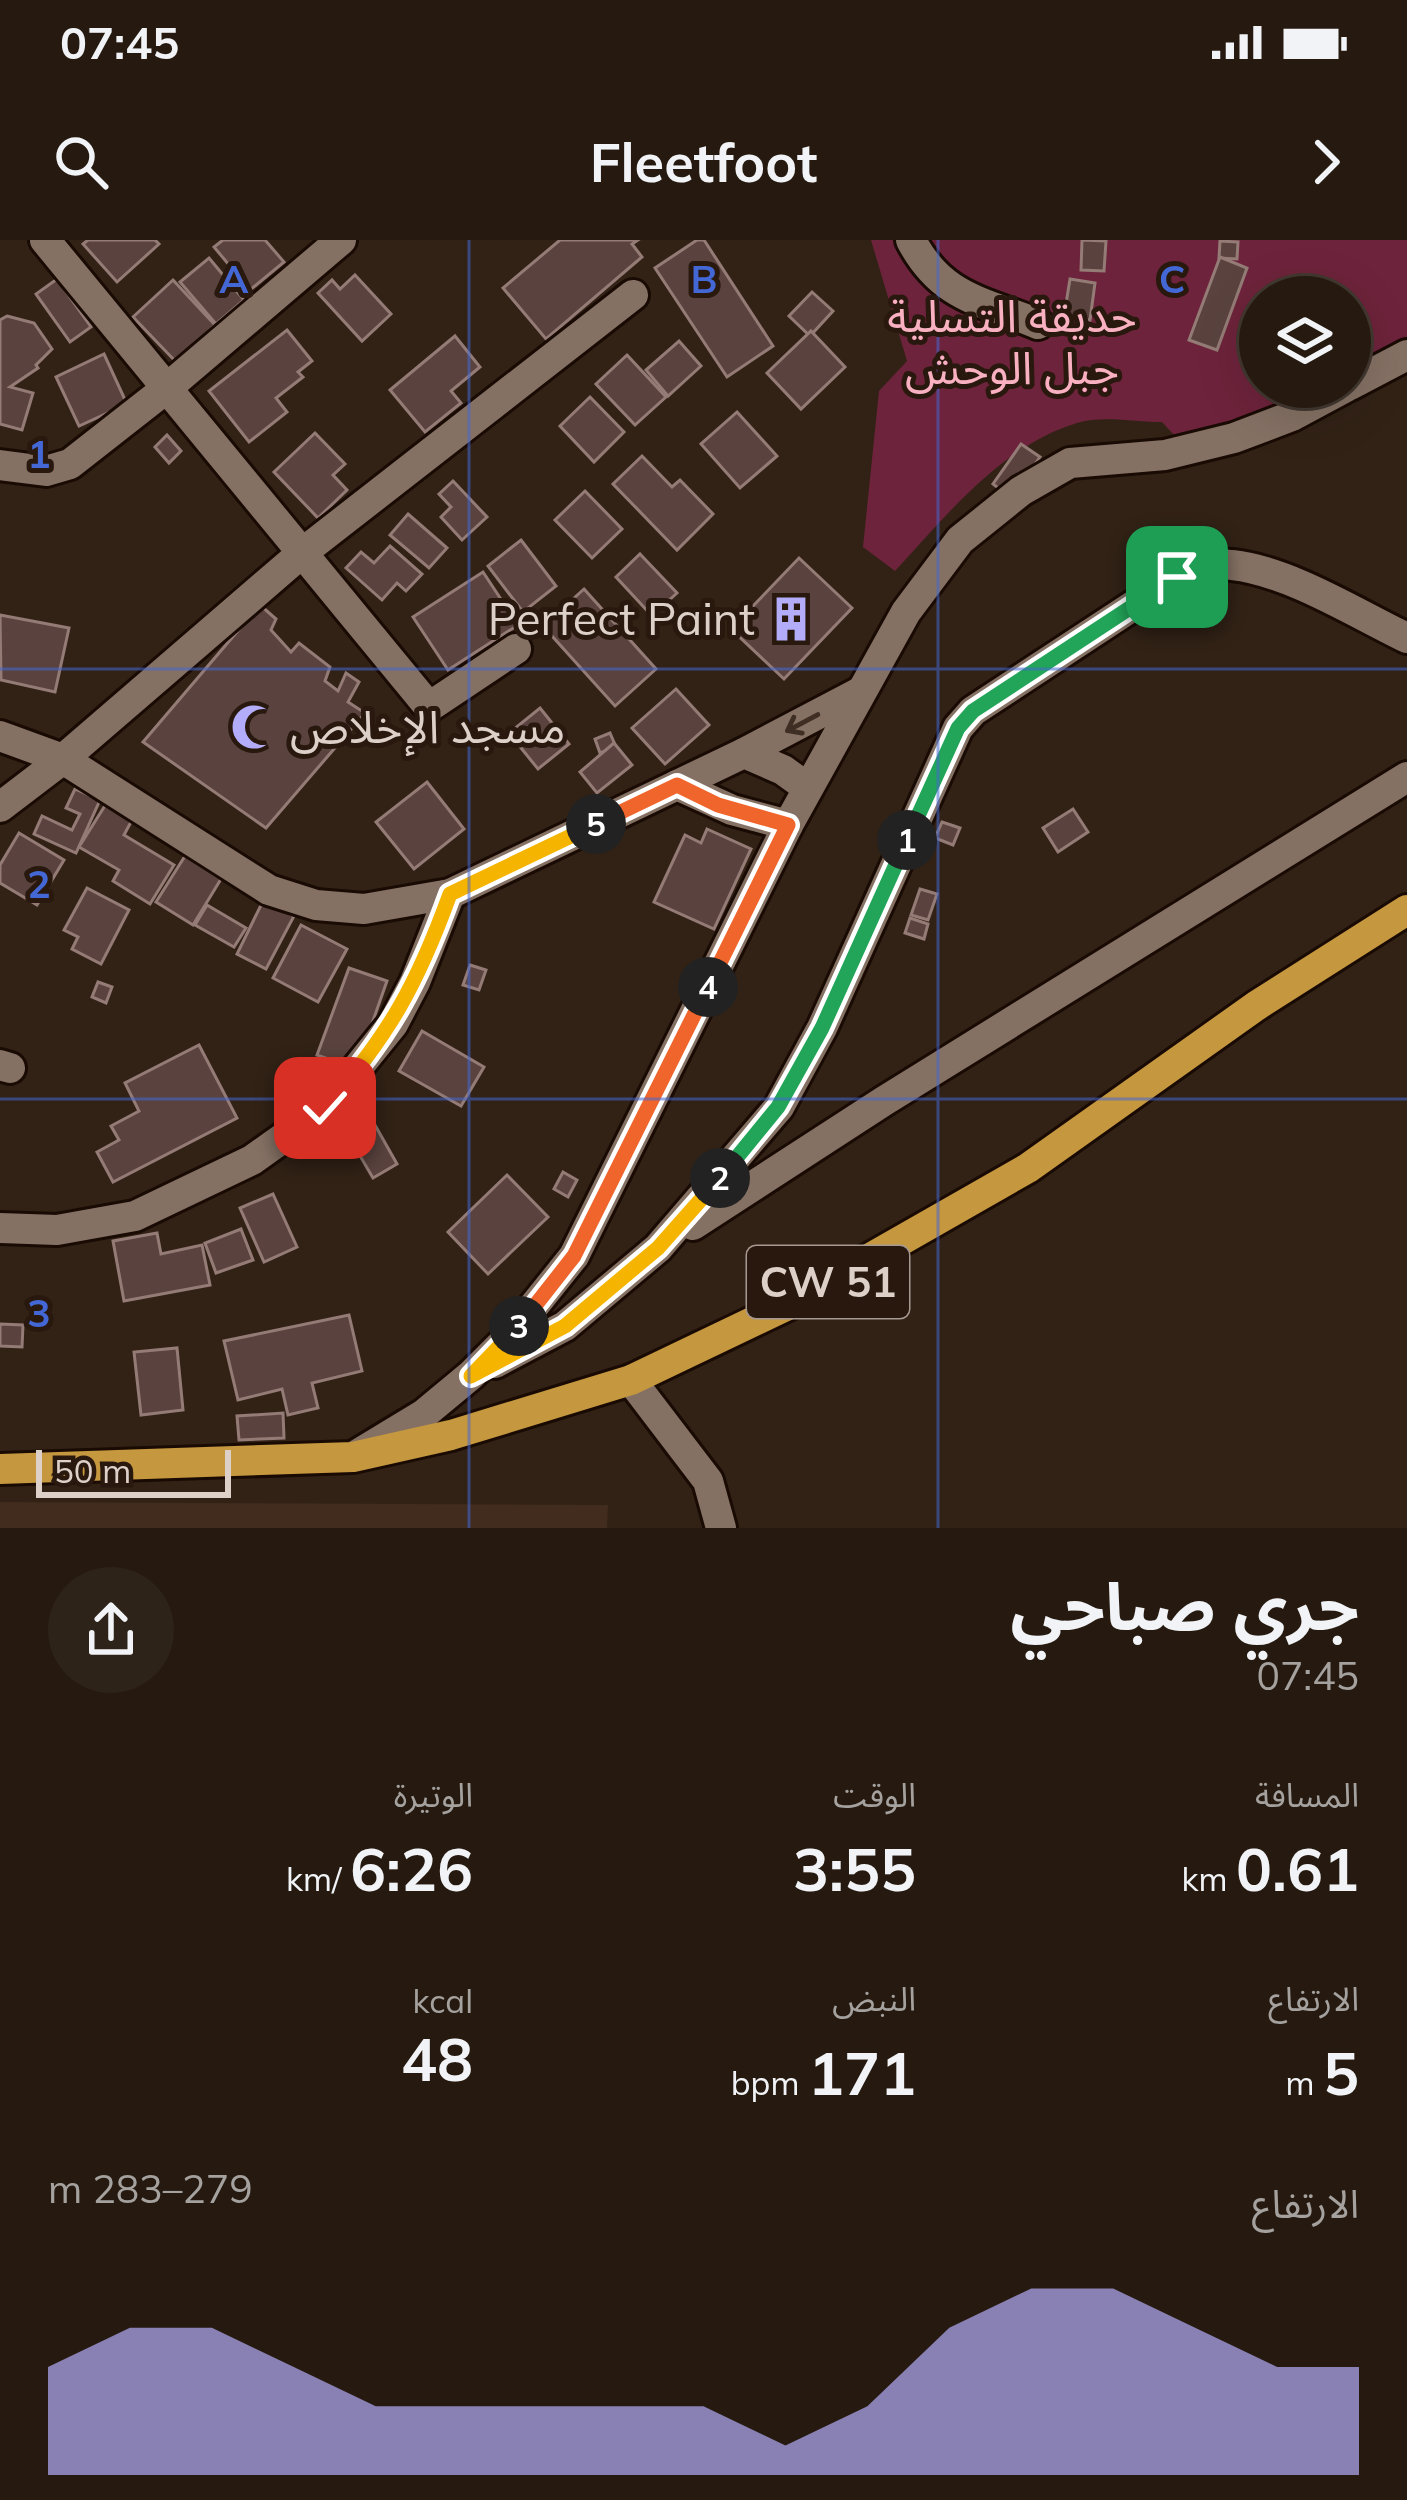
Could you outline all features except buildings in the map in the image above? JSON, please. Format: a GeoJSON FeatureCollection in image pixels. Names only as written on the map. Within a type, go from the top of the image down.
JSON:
{"type":"FeatureCollection","features":[{"type":"Feature","properties":{"kind":"main road","name":"CW 51"},"geometry":{"type":"LineString","coordinates":[[0,1469],[352,1457],[452,1436],[631,1380],[788,1305],[1028,1168],[1256,1006],[1407,910]]}},
{"type":"Feature","properties":{"kind":"main road","name":"CW 51"},"geometry":{"type":"LineString","coordinates":[[1256,1006],[1407,930]]}},
{"type":"Feature","properties":{"kind":"street"},"geometry":{"type":"LineString","coordinates":[[45,240],[429,707],[516,649]]}},
{"type":"Feature","properties":{"kind":"street"},"geometry":{"type":"LineString","coordinates":[[0,465],[46,471],[70,464],[341,240]]}},
{"type":"Feature","properties":{"kind":"street"},"geometry":{"type":"LineString","coordinates":[[911,240],[927,270],[945,286],[1038,324]]}},
{"type":"Feature","properties":{"kind":"street"},"geometry":{"type":"LineString","coordinates":[[0,807],[63,759],[302,553],[633,295]]}},
{"type":"Feature","properties":{"kind":"street"},"geometry":{"type":"LineString","coordinates":[[1371,374],[1407,355]]}},
{"type":"Feature","properties":{"kind":"street"},"geometry":{"type":"LineString","coordinates":[[352,1457],[424,1414],[471,1376],[574,1256],[788,825],[906,612],[959,540],[1021,491],[1070,463],[1165,455],[1234,438],[1307,408]]}},
{"type":"Feature","properties":{"kind":"street"},"geometry":{"type":"LineString","coordinates":[[658,1248],[778,1107],[822,1028],[958,728],[973,711],[1177,577],[1209,566],[1232,565],[1281,578],[1407,638]]}},
{"type":"Feature","properties":{"kind":"street"},"geometry":{"type":"LineString","coordinates":[[0,736],[63,759],[269,890],[316,905],[364,909],[450,894],[860,692]]}},
{"type":"Feature","properties":{"kind":"street"},"geometry":{"type":"LineString","coordinates":[[744,753],[808,788]]}},
{"type":"Feature","properties":{"kind":"street"},"geometry":{"type":"LineString","coordinates":[[471,1376],[565,1326],[658,1248],[884,1101],[1407,777]]}},
{"type":"Feature","properties":{"kind":"street"},"geometry":{"type":"LineString","coordinates":[[677,785],[718,805],[788,825]]}},
{"type":"Feature","properties":{"kind":"street"},"geometry":{"type":"LineString","coordinates":[[0,1228],[57,1230],[135,1216],[252,1160],[325,1108],[393,1024],[450,894]]}},
{"type":"Feature","properties":{"kind":"street"},"geometry":{"type":"LineString","coordinates":[[631,1380],[708,1481],[722,1528]]}},
{"type":"Feature","properties":{"kind":"shaded area"},"geometry":{"type":"Polygon","coordinates":[[[0,1502],[608,1505],[607,1528],[0,1528],[0,1502]]]}},
{"type":"Feature","properties":{"kind":"green space","name":"حديقة التسلية جبل الوحش"},"geometry":{"type":"Polygon","coordinates":[[[871,240],[1407,240],[1407,371],[1371,389],[1371,276],[1239,276],[1239,408],[1333,408],[1256,446],[1200,463],[1162,422],[1097,419],[1077,423],[1049,434],[1000,465],[895,571],[863,547],[879,391],[907,361],[871,240]]]}},
{"type":"Feature","properties":{"kind":"place","name":"Perfect Paint"},"geometry":{"type":"Point","coordinates":[791,619]}},
{"type":"Feature","properties":{"kind":"place","name":"مسجد الإخلاص"},"geometry":{"type":"Point","coordinates":[254,727]}},
{"type":"Feature","properties":{"kind":"route"},"geometry":{"type":"LineString","coordinates":[[325,1108],[393,1024],[450,894],[677,785],[718,805],[788,825],[574,1256],[471,1376],[565,1326],[658,1248],[778,1107],[822,1028],[958,728],[973,711],[1177,577]]}}]}
